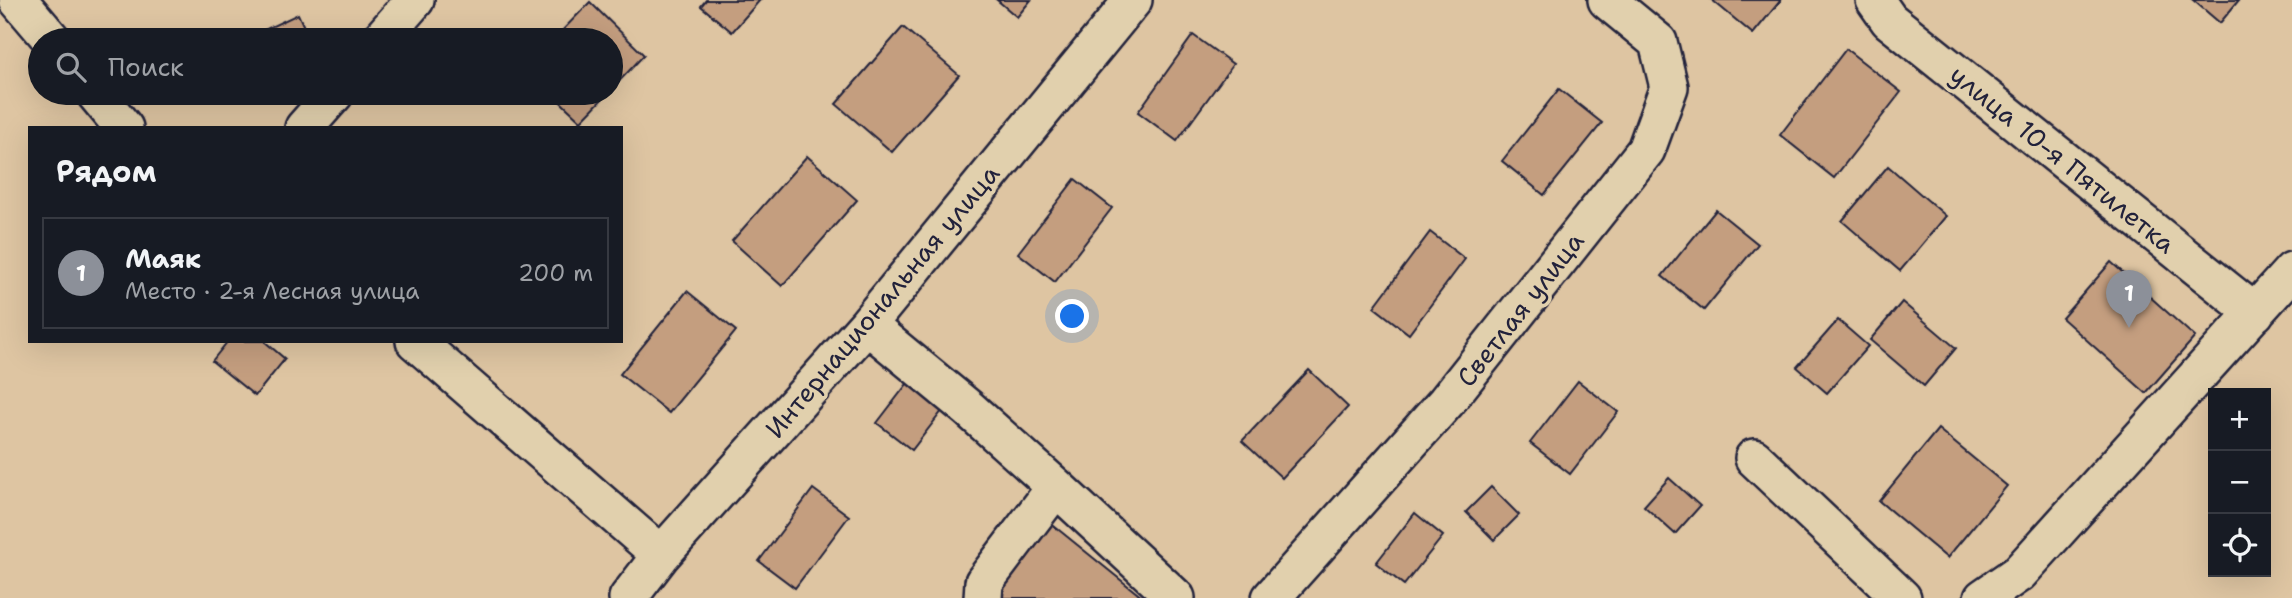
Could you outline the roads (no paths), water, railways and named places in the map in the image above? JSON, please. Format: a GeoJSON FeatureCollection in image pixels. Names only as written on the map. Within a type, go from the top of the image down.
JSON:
{"type":"FeatureCollection","features":[{"type":"Feature","properties":{"kind":"street"},"geometry":{"type":"LineString","coordinates":[[18,0],[42,28]]}},
{"type":"Feature","properties":{"kind":"street"},"geometry":{"type":"LineString","coordinates":[[390,28],[415,0]]}},
{"type":"Feature","properties":{"kind":"street","name":"Интернациональная улица"},"geometry":{"type":"LineString","coordinates":[[628,598],[661,555],[867,325],[1133,0]]}},
{"type":"Feature","properties":{"kind":"street","name":"Светлая улица"},"geometry":{"type":"LineString","coordinates":[[1271,598],[1447,402],[1646,150],[1669,88],[1658,41],[1607,0]]}},
{"type":"Feature","properties":{"kind":"street","name":"улица 10-я Пятилетка"},"geometry":{"type":"LineString","coordinates":[[1875,0],[1889,20],[2255,313]]}},
{"type":"Feature","properties":{"kind":"street"},"geometry":{"type":"LineString","coordinates":[[105,105],[122,126]]}},
{"type":"Feature","properties":{"kind":"street"},"geometry":{"type":"LineString","coordinates":[[306,126],[324,105]]}},
{"type":"Feature","properties":{"kind":"street"},"geometry":{"type":"LineString","coordinates":[[1983,598],[2019,573],[2292,271]]}},
{"type":"Feature","properties":{"kind":"street"},"geometry":{"type":"LineString","coordinates":[[867,325],[969,409],[1176,598]]}},
{"type":"Feature","properties":{"kind":"street"},"geometry":{"type":"LineString","coordinates":[[417,343],[661,555]]}},
{"type":"Feature","properties":{"kind":"street"},"geometry":{"type":"LineString","coordinates":[[1754,458],[1902,598]]}},
{"type":"Feature","properties":{"kind":"street"},"geometry":{"type":"LineString","coordinates":[[983,598],[984,582],[1056,487]]}},
{"type":"Feature","properties":{"kind":"place","name":"Маяк"},"geometry":{"type":"Point","coordinates":[2129,328]}}]}
